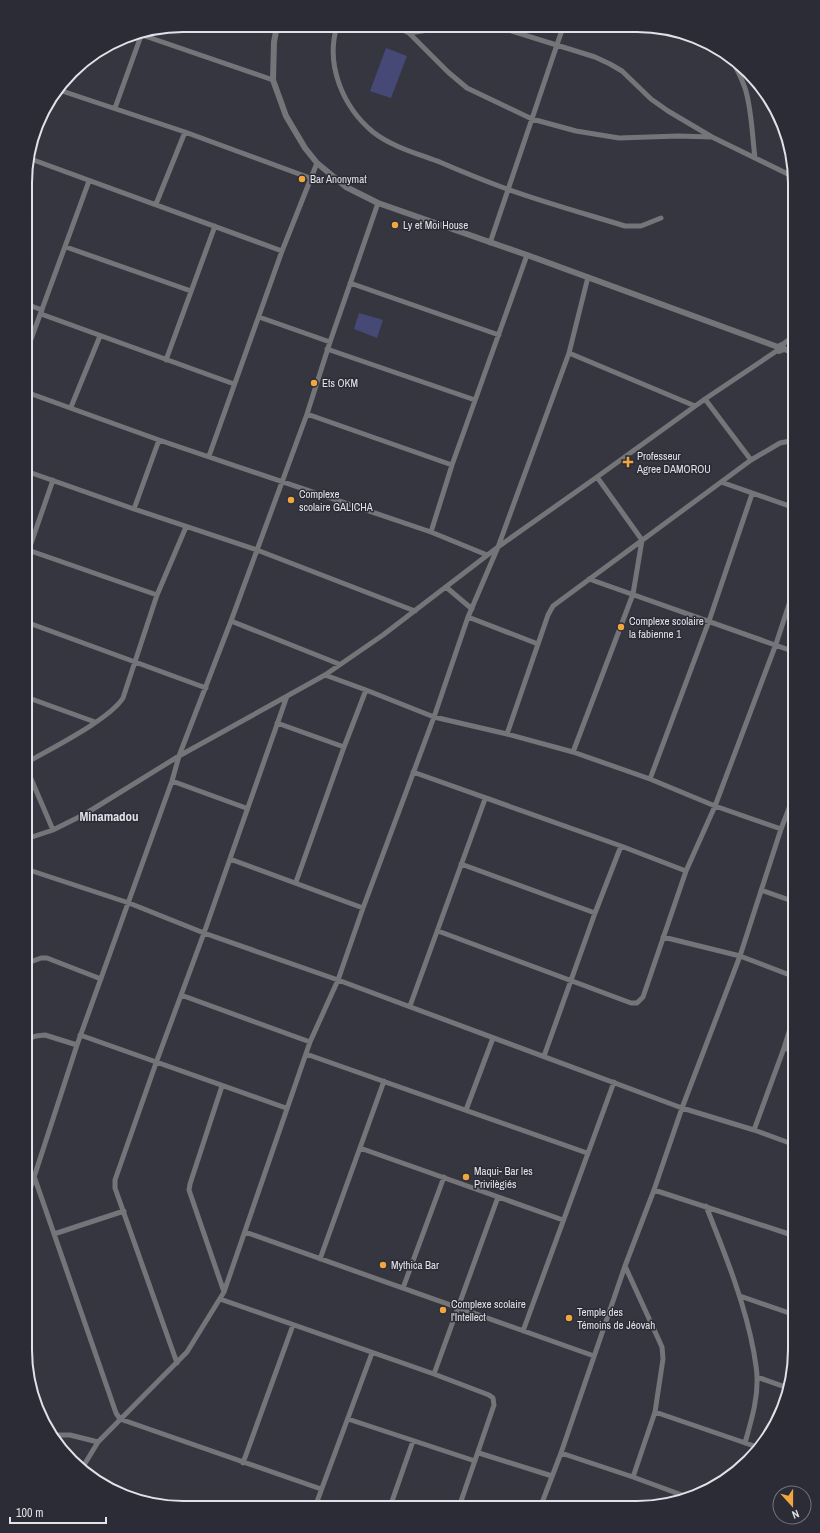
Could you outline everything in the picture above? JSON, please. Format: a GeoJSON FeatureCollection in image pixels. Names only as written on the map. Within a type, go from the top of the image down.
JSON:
{"type":"FeatureCollection","features":[{"type":"Feature","properties":{"kind":"street"},"geometry":{"type":"LineString","coordinates":[[276,32],[274,42],[273,80],[286,116],[305,148],[317,162],[346,187],[378,203],[527,255],[788,351]]}},
{"type":"Feature","properties":{"kind":"street"},"geometry":{"type":"LineString","coordinates":[[335,32],[334,56],[336,78],[347,102],[362,122],[374,133],[394,144],[507,189],[626,226],[641,226],[661,218]]}},
{"type":"Feature","properties":{"kind":"street"},"geometry":{"type":"LineString","coordinates":[[409,33],[416,32]]}},
{"type":"Feature","properties":{"kind":"street"},"geometry":{"type":"LineString","coordinates":[[514,32],[595,57],[622,71],[651,99],[668,112],[712,137],[788,174]]}},
{"type":"Feature","properties":{"kind":"street"},"geometry":{"type":"LineString","coordinates":[[490,243],[507,189],[561,32]]}},
{"type":"Feature","properties":{"kind":"street"},"geometry":{"type":"LineString","coordinates":[[409,33],[448,72],[468,88],[532,118],[576,131],[619,138],[678,136],[712,137]]}},
{"type":"Feature","properties":{"kind":"street"},"geometry":{"type":"LineString","coordinates":[[148,36],[273,80]]}},
{"type":"Feature","properties":{"kind":"street"},"geometry":{"type":"LineString","coordinates":[[115,108],[140,38]]}},
{"type":"Feature","properties":{"kind":"street"},"geometry":{"type":"LineString","coordinates":[[739,72],[745,88],[748,103],[755,158]]}},
{"type":"Feature","properties":{"kind":"street"},"geometry":{"type":"LineString","coordinates":[[63,91],[185,132],[310,178]]}},
{"type":"Feature","properties":{"kind":"street"},"geometry":{"type":"LineString","coordinates":[[156,204],[185,132]]}},
{"type":"Feature","properties":{"kind":"street"},"geometry":{"type":"LineString","coordinates":[[34,160],[282,251]]}},
{"type":"Feature","properties":{"kind":"street"},"geometry":{"type":"LineString","coordinates":[[209,456],[282,251],[317,162]]}},
{"type":"Feature","properties":{"kind":"street"},"geometry":{"type":"LineString","coordinates":[[32,338],[89,181]]}},
{"type":"Feature","properties":{"kind":"street"},"geometry":{"type":"LineString","coordinates":[[32,1181],[80,1035],[129,903],[172,781],[179,756],[206,688],[307,414],[378,203]]}},
{"type":"Feature","properties":{"kind":"street"},"geometry":{"type":"LineString","coordinates":[[166,360],[215,226]]}},
{"type":"Feature","properties":{"kind":"street"},"geometry":{"type":"LineString","coordinates":[[66,247],[191,291]]}},
{"type":"Feature","properties":{"kind":"street"},"geometry":{"type":"LineString","coordinates":[[431,532],[452,466],[527,255]]}},
{"type":"Feature","properties":{"kind":"street"},"geometry":{"type":"LineString","coordinates":[[85,1464],[98,1442],[177,1363],[192,1344],[224,1292],[286,1108],[310,1042],[338,980],[412,772],[434,717],[468,617],[498,547],[569,353],[588,277]]}},
{"type":"Feature","properties":{"kind":"street"},"geometry":{"type":"LineString","coordinates":[[350,283],[499,335]]}},
{"type":"Feature","properties":{"kind":"street"},"geometry":{"type":"LineString","coordinates":[[32,307],[100,336],[234,384]]}},
{"type":"Feature","properties":{"kind":"street"},"geometry":{"type":"LineString","coordinates":[[258,317],[330,342]]}},
{"type":"Feature","properties":{"kind":"street"},"geometry":{"type":"LineString","coordinates":[[71,407],[100,336]]}},
{"type":"Feature","properties":{"kind":"street"},"geometry":{"type":"LineString","coordinates":[[32,837],[53,830],[85,814],[179,756],[325,675],[415,611],[498,547],[694,406],[788,341]]}},
{"type":"Feature","properties":{"kind":"street"},"geometry":{"type":"LineString","coordinates":[[328,349],[475,400]]}},
{"type":"Feature","properties":{"kind":"street"},"geometry":{"type":"LineString","coordinates":[[569,353],[694,406]]}},
{"type":"Feature","properties":{"kind":"street"},"geometry":{"type":"LineString","coordinates":[[32,394],[159,440],[431,532],[487,555]]}},
{"type":"Feature","properties":{"kind":"street"},"geometry":{"type":"LineString","coordinates":[[705,399],[751,460]]}},
{"type":"Feature","properties":{"kind":"street"},"geometry":{"type":"LineString","coordinates":[[307,414],[452,466]]}},
{"type":"Feature","properties":{"kind":"street"},"geometry":{"type":"LineString","coordinates":[[134,509],[159,440]]}},
{"type":"Feature","properties":{"kind":"street"},"geometry":{"type":"LineString","coordinates":[[507,734],[538,644],[553,606],[751,460],[780,443],[788,441]]}},
{"type":"Feature","properties":{"kind":"street"},"geometry":{"type":"LineString","coordinates":[[32,473],[186,527],[257,550],[415,611]]}},
{"type":"Feature","properties":{"kind":"street"},"geometry":{"type":"LineString","coordinates":[[573,752],[634,594],[642,540],[597,477]]}},
{"type":"Feature","properties":{"kind":"street"},"geometry":{"type":"LineString","coordinates":[[32,539],[53,480]]}},
{"type":"Feature","properties":{"kind":"street"},"geometry":{"type":"LineString","coordinates":[[721,482],[788,506]]}},
{"type":"Feature","properties":{"kind":"street"},"geometry":{"type":"LineString","coordinates":[[650,779],[709,621],[752,494]]}},
{"type":"Feature","properties":{"kind":"street"},"geometry":{"type":"LineString","coordinates":[[32,759],[95,722],[119,704],[123,698],[157,595],[186,527]]}},
{"type":"Feature","properties":{"kind":"street"},"geometry":{"type":"LineString","coordinates":[[32,551],[157,595]]}},
{"type":"Feature","properties":{"kind":"street"},"geometry":{"type":"LineString","coordinates":[[589,579],[788,649]]}},
{"type":"Feature","properties":{"kind":"street"},"geometry":{"type":"LineString","coordinates":[[446,587],[472,609]]}},
{"type":"Feature","properties":{"kind":"street"},"geometry":{"type":"LineString","coordinates":[[438,931],[571,982],[631,1003],[636,1002],[643,997],[686,871],[715,806],[776,644],[788,607]]}},
{"type":"Feature","properties":{"kind":"street"},"geometry":{"type":"LineString","coordinates":[[468,617],[538,644]]}},
{"type":"Feature","properties":{"kind":"street"},"geometry":{"type":"LineString","coordinates":[[231,621],[339,664]]}},
{"type":"Feature","properties":{"kind":"street"},"geometry":{"type":"LineString","coordinates":[[32,624],[206,688]]}},
{"type":"Feature","properties":{"kind":"street"},"geometry":{"type":"LineString","coordinates":[[325,675],[434,717],[507,734],[573,752],[650,779],[715,806],[781,829]]}},
{"type":"Feature","properties":{"kind":"street"},"geometry":{"type":"LineString","coordinates":[[296,882],[366,690]]}},
{"type":"Feature","properties":{"kind":"street"},"geometry":{"type":"LineString","coordinates":[[177,1363],[115,1188],[115,1180],[287,696]]}},
{"type":"Feature","properties":{"kind":"street"},"geometry":{"type":"LineString","coordinates":[[32,699],[95,722]]}},
{"type":"Feature","properties":{"kind":"street"},"geometry":{"type":"LineString","coordinates":[[277,723],[344,747]]}},
{"type":"Feature","properties":{"kind":"street"},"geometry":{"type":"LineString","coordinates":[[412,772],[621,846],[686,871]]}},
{"type":"Feature","properties":{"kind":"street"},"geometry":{"type":"LineString","coordinates":[[32,781],[53,830]]}},
{"type":"Feature","properties":{"kind":"street"},"geometry":{"type":"LineString","coordinates":[[172,781],[246,808]]}},
{"type":"Feature","properties":{"kind":"street"},"geometry":{"type":"LineString","coordinates":[[410,1006],[485,799]]}},
{"type":"Feature","properties":{"kind":"street"},"geometry":{"type":"LineString","coordinates":[[543,1501],[561,1453],[625,1266],[654,1190],[682,1108],[740,956],[788,810]]}},
{"type":"Feature","properties":{"kind":"street"},"geometry":{"type":"LineString","coordinates":[[544,1056],[621,846]]}},
{"type":"Feature","properties":{"kind":"street"},"geometry":{"type":"LineString","coordinates":[[230,859],[296,882],[363,908]]}},
{"type":"Feature","properties":{"kind":"street"},"geometry":{"type":"LineString","coordinates":[[461,864],[596,913]]}},
{"type":"Feature","properties":{"kind":"street"},"geometry":{"type":"LineString","coordinates":[[32,870],[129,903],[204,933],[410,1006],[682,1108],[754,1130],[788,1142]]}},
{"type":"Feature","properties":{"kind":"street"},"geometry":{"type":"LineString","coordinates":[[761,890],[788,900]]}},
{"type":"Feature","properties":{"kind":"street"},"geometry":{"type":"LineString","coordinates":[[663,937],[740,956],[788,974]]}},
{"type":"Feature","properties":{"kind":"street"},"geometry":{"type":"LineString","coordinates":[[32,962],[44,958],[101,979]]}},
{"type":"Feature","properties":{"kind":"street"},"geometry":{"type":"LineString","coordinates":[[181,995],[310,1042]]}},
{"type":"Feature","properties":{"kind":"street"},"geometry":{"type":"LineString","coordinates":[[32,1037],[45,1035],[77,1045]]}},
{"type":"Feature","properties":{"kind":"street"},"geometry":{"type":"LineString","coordinates":[[80,1035],[286,1108]]}},
{"type":"Feature","properties":{"kind":"street"},"geometry":{"type":"LineString","coordinates":[[754,1130],[788,1035]]}},
{"type":"Feature","properties":{"kind":"street"},"geometry":{"type":"LineString","coordinates":[[466,1110],[493,1038]]}},
{"type":"Feature","properties":{"kind":"street"},"geometry":{"type":"LineString","coordinates":[[784,1048],[788,1049]]}},
{"type":"Feature","properties":{"kind":"street"},"geometry":{"type":"LineString","coordinates":[[306,1054],[587,1153]]}},
{"type":"Feature","properties":{"kind":"street"},"geometry":{"type":"LineString","coordinates":[[320,1259],[384,1081]]}},
{"type":"Feature","properties":{"kind":"street"},"geometry":{"type":"LineString","coordinates":[[523,1331],[614,1082]]}},
{"type":"Feature","properties":{"kind":"street"},"geometry":{"type":"LineString","coordinates":[[222,1086],[190,1184],[190,1190],[224,1292]]}},
{"type":"Feature","properties":{"kind":"street"},"geometry":{"type":"LineString","coordinates":[[360,1148],[563,1220]]}},
{"type":"Feature","properties":{"kind":"street"},"geometry":{"type":"LineString","coordinates":[[34,1176],[116,1413],[120,1420],[321,1489]]}},
{"type":"Feature","properties":{"kind":"street"},"geometry":{"type":"LineString","coordinates":[[403,1288],[444,1177]]}},
{"type":"Feature","properties":{"kind":"street"},"geometry":{"type":"LineString","coordinates":[[654,1190],[788,1234]]}},
{"type":"Feature","properties":{"kind":"street"},"geometry":{"type":"LineString","coordinates":[[434,1374],[498,1197]]}},
{"type":"Feature","properties":{"kind":"street"},"geometry":{"type":"LineString","coordinates":[[706,1206],[740,1296],[751,1338],[757,1376],[756,1403],[745,1443]]}},
{"type":"Feature","properties":{"kind":"street"},"geometry":{"type":"LineString","coordinates":[[54,1234],[124,1210]]}},
{"type":"Feature","properties":{"kind":"street"},"geometry":{"type":"LineString","coordinates":[[245,1232],[594,1356]]}},
{"type":"Feature","properties":{"kind":"street"},"geometry":{"type":"LineString","coordinates":[[625,1266],[662,1347],[663,1359],[655,1412],[633,1477]]}},
{"type":"Feature","properties":{"kind":"street"},"geometry":{"type":"LineString","coordinates":[[740,1296],[788,1313]]}},
{"type":"Feature","properties":{"kind":"street"},"geometry":{"type":"LineString","coordinates":[[220,1300],[434,1374],[489,1395],[493,1398],[494,1405],[462,1501]]}},
{"type":"Feature","properties":{"kind":"street"},"geometry":{"type":"LineString","coordinates":[[243,1463],[293,1325]]}},
{"type":"Feature","properties":{"kind":"street"},"geometry":{"type":"LineString","coordinates":[[317,1501],[372,1353]]}},
{"type":"Feature","properties":{"kind":"street"},"geometry":{"type":"LineString","coordinates":[[757,1376],[784,1386]]}},
{"type":"Feature","properties":{"kind":"street"},"geometry":{"type":"LineString","coordinates":[[655,1412],[753,1446]]}},
{"type":"Feature","properties":{"kind":"street"},"geometry":{"type":"LineString","coordinates":[[348,1419],[476,1461]]}},
{"type":"Feature","properties":{"kind":"street"},"geometry":{"type":"LineString","coordinates":[[58,1435],[70,1435],[98,1442]]}},
{"type":"Feature","properties":{"kind":"street"},"geometry":{"type":"LineString","coordinates":[[392,1501],[413,1441]]}},
{"type":"Feature","properties":{"kind":"street"},"geometry":{"type":"LineString","coordinates":[[479,1453],[552,1476]]}},
{"type":"Feature","properties":{"kind":"street"},"geometry":{"type":"LineString","coordinates":[[561,1453],[680,1494]]}},
{"type":"Feature","properties":{"kind":"shaded area"},"geometry":{"type":"Polygon","coordinates":[[[386,48],[407,56],[391,98],[370,91],[386,48]]]}},
{"type":"Feature","properties":{"kind":"shaded area"},"geometry":{"type":"Polygon","coordinates":[[[359,313],[383,320],[377,338],[354,329],[359,313]]]}},
{"type":"Feature","properties":{"kind":"place","name":"Bar Anonymat"},"geometry":{"type":"Point","coordinates":[302,179]}},
{"type":"Feature","properties":{"kind":"place","name":"Ly et Moi House"},"geometry":{"type":"Point","coordinates":[395,225]}},
{"type":"Feature","properties":{"kind":"place","name":"Ets OKM"},"geometry":{"type":"Point","coordinates":[314,383]}},
{"type":"Feature","properties":{"kind":"place","name":"Professeur Agree DAMOROU"},"geometry":{"type":"Point","coordinates":[628,462]}},
{"type":"Feature","properties":{"kind":"place","name":"Complexe scolaire GALICHA"},"geometry":{"type":"Point","coordinates":[291,500]}},
{"type":"Feature","properties":{"kind":"place","name":"Complexe scolaire la fabienne 1"},"geometry":{"type":"Point","coordinates":[621,627]}},
{"type":"Feature","properties":{"kind":"place","name":"Maqui- Bar les Privilègiés"},"geometry":{"type":"Point","coordinates":[466,1177]}},
{"type":"Feature","properties":{"kind":"place","name":"Mythica Bar"},"geometry":{"type":"Point","coordinates":[383,1265]}},
{"type":"Feature","properties":{"kind":"place","name":"Complexe scolaire l'Intellect"},"geometry":{"type":"Point","coordinates":[443,1310]}},
{"type":"Feature","properties":{"kind":"place","name":"Temple des Témoins de Jéovah"},"geometry":{"type":"Point","coordinates":[569,1318]}},
{"type":"Feature","properties":{"kind":"district","name":"Minamadou"},"geometry":{"type":"Point","coordinates":[109,816]}}]}
